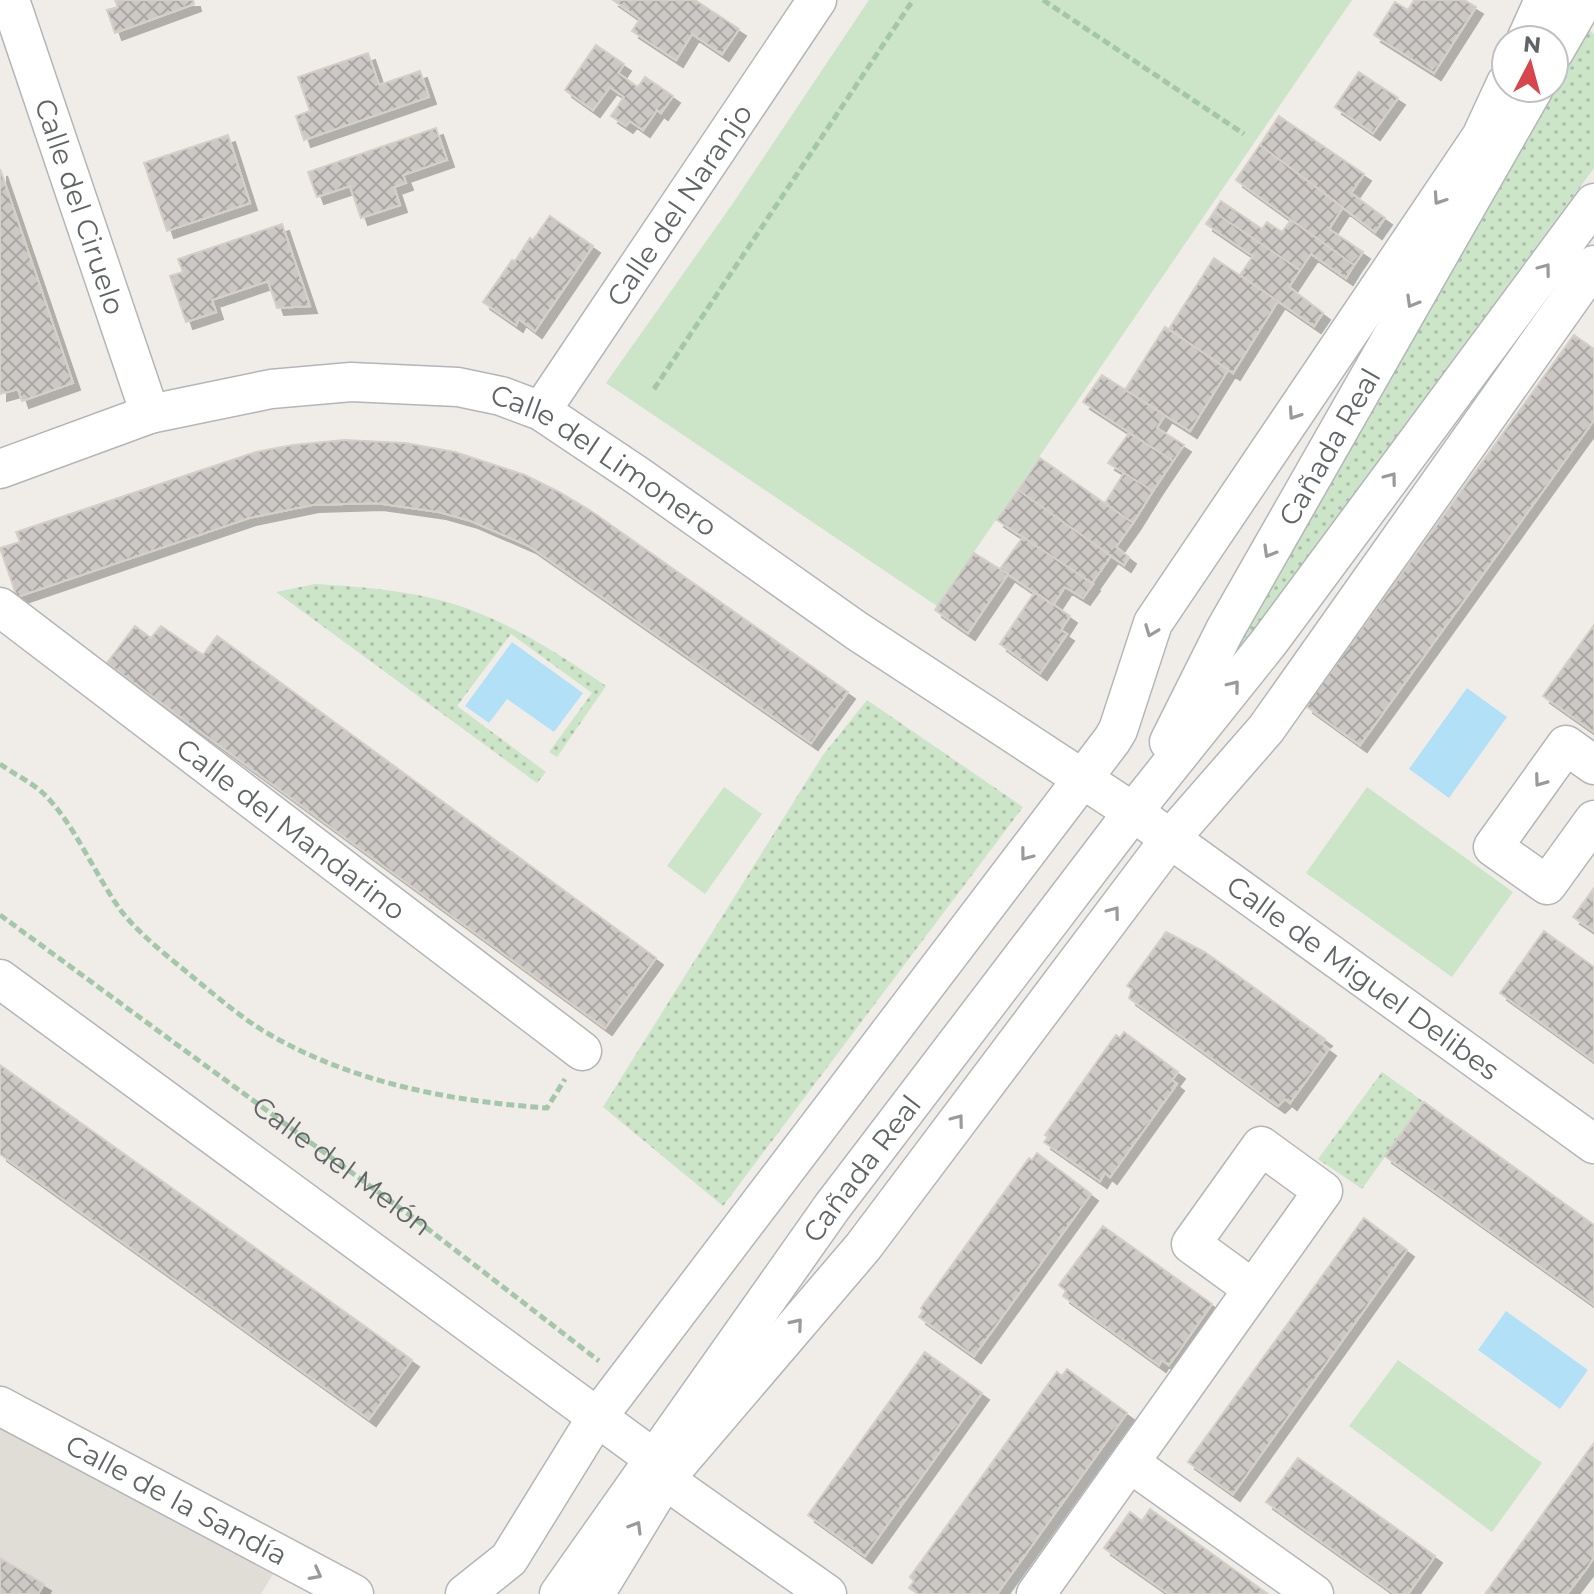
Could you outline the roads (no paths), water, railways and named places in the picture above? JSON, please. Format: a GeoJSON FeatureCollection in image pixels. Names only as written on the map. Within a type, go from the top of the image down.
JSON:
{"type":"FeatureCollection","features":[{"type":"Feature","properties":{"kind":"street","name":"Calle del Ciruelo"},"geometry":{"type":"LineString","coordinates":[[10,0],[150,414]]}},
{"type":"Feature","properties":{"kind":"street","name":"Calle del Naranjo"},"geometry":{"type":"LineString","coordinates":[[541,411],[817,0]]}},
{"type":"Feature","properties":{"kind":"street"},"geometry":{"type":"LineString","coordinates":[[1533,24],[1544,0]]}},
{"type":"Feature","properties":{"kind":"street"},"geometry":{"type":"LineString","coordinates":[[1570,24],[1584,0]]}},
{"type":"Feature","properties":{"kind":"street"},"geometry":{"type":"LineString","coordinates":[[465,1594],[509,1559],[598,1417],[1084,780],[1118,730],[1153,623],[1481,137],[1496,104]]}},
{"type":"Feature","properties":{"kind":"street","name":"Cañada Real"},"geometry":{"type":"LineString","coordinates":[[1133,812],[1225,630],[1525,104]]}},
{"type":"Feature","properties":{"kind":"street","name":"Cañada Real"},"geometry":{"type":"LineString","coordinates":[[559,1594],[599,1533],[655,1468],[832,1207],[1133,812],[1269,642],[1594,203]]}},
{"type":"Feature","properties":{"kind":"street"},"geometry":{"type":"LineString","coordinates":[[595,1594],[655,1468],[863,1247],[1170,839],[1266,729],[1594,265]]}},
{"type":"Feature","properties":{"kind":"street","name":"Calle del Limonero"},"geometry":{"type":"LineString","coordinates":[[0,469],[150,414],[271,389],[351,382],[458,387],[501,396],[541,411],[857,631],[1133,812]]}},
{"type":"Feature","properties":{"kind":"street","name":"Calle del Mandarino"},"geometry":{"type":"LineString","coordinates":[[0,607],[582,1051]]}},
{"type":"Feature","properties":{"kind":"street"},"geometry":{"type":"LineString","coordinates":[[1594,765],[1566,745],[1493,847],[1547,885],[1594,820]]}},
{"type":"Feature","properties":{"kind":"street","name":"Calle de Miguel Delibes"},"geometry":{"type":"LineString","coordinates":[[1133,812],[1594,1144]]}},
{"type":"Feature","properties":{"kind":"street","name":"Calle del Melón"},"geometry":{"type":"LineString","coordinates":[[0,979],[598,1417],[655,1468],[827,1594]]}},
{"type":"Feature","properties":{"kind":"street"},"geometry":{"type":"LineString","coordinates":[[1036,1594],[1253,1289]]}},
{"type":"Feature","properties":{"kind":"street","name":"Calle de la Sandía"},"geometry":{"type":"LineString","coordinates":[[0,1406],[354,1594]]}},
{"type":"Feature","properties":{"kind":"street"},"geometry":{"type":"LineString","coordinates":[[1130,1463],[1314,1594]]}},
{"type":"Feature","properties":{"kind":"street","name":"Cañada Real"},"geometry":{"type":"LineString","coordinates":[[530,1594],[599,1533]]}},
{"type":"Feature","properties":{"kind":"water"},"geometry":{"type":"Polygon","coordinates":[[[512,642],[583,693],[554,732],[507,699],[489,723],[465,706],[512,642]]]}},
{"type":"Feature","properties":{"kind":"water"},"geometry":{"type":"Polygon","coordinates":[[[1467,688],[1507,717],[1449,798],[1409,769],[1467,688]]]}},
{"type":"Feature","properties":{"kind":"water"},"geometry":{"type":"Polygon","coordinates":[[[1506,1311],[1588,1370],[1560,1409],[1478,1350],[1506,1311]]]}}]}
